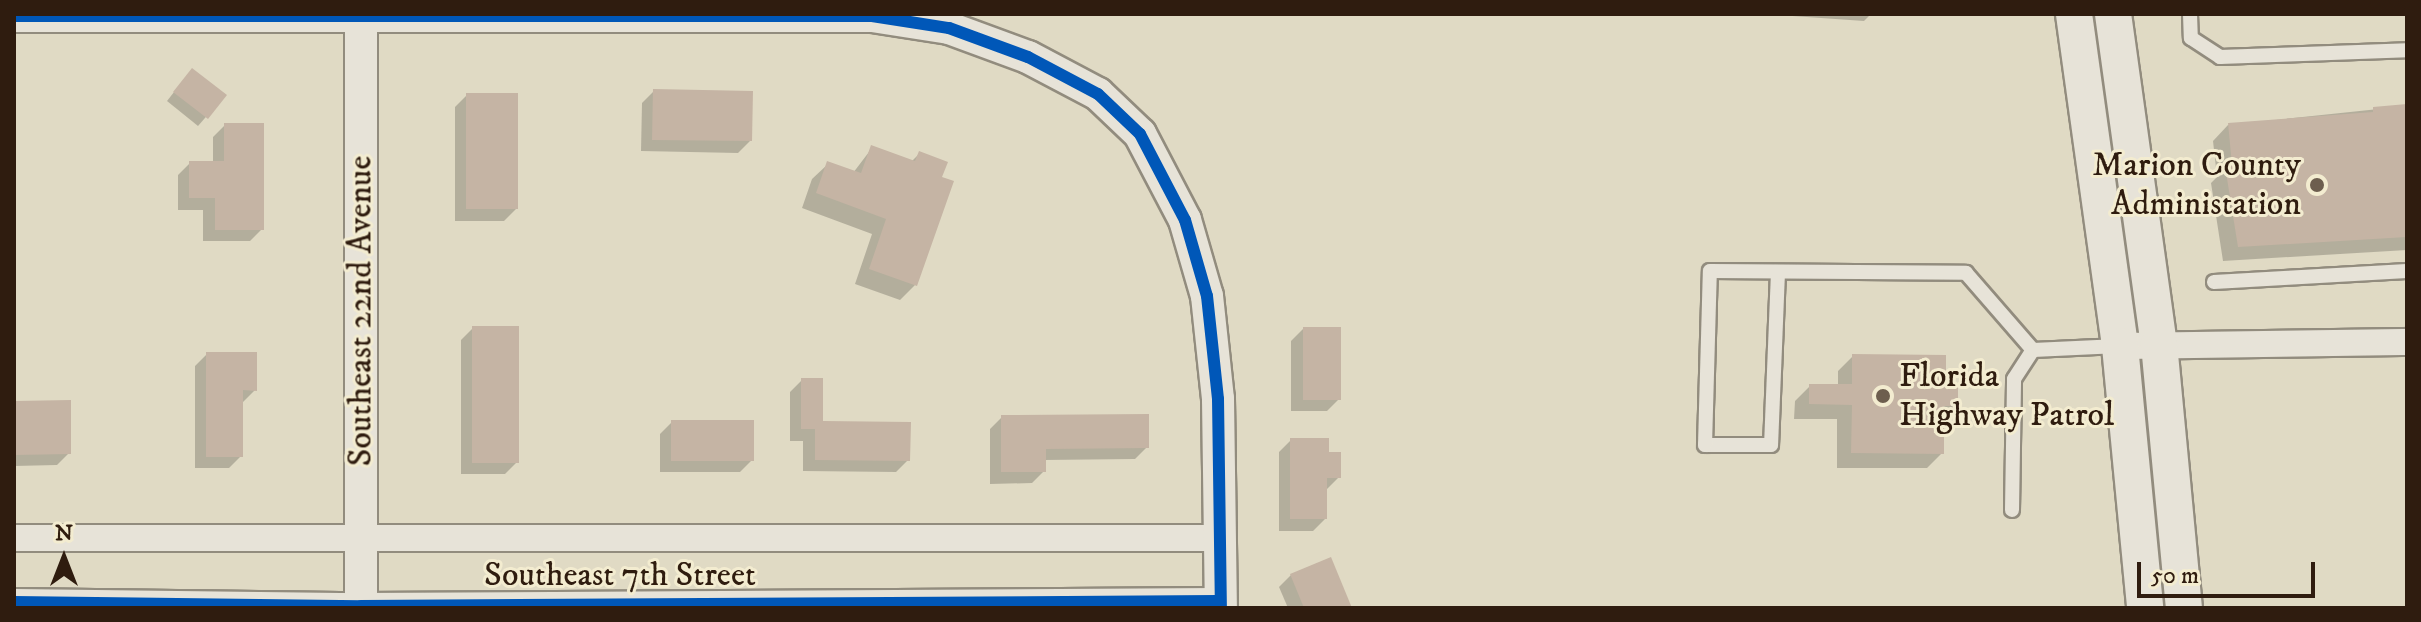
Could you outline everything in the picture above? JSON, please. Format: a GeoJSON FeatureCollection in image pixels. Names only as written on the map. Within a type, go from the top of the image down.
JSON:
{"type":"FeatureCollection","features":[{"type":"Feature","properties":{"kind":"main road"},"geometry":{"type":"LineString","coordinates":[[2074,14],[2120,346],[2145,608]]}},
{"type":"Feature","properties":{"kind":"main road"},"geometry":{"type":"LineString","coordinates":[[2113,14],[2159,344],[2184,608]]}},
{"type":"Feature","properties":{"kind":"street"},"geometry":{"type":"LineString","coordinates":[[14,16],[872,16],[949,28],[1028,57],[1098,94],[1140,134],[1185,220],[1207,296],[1218,399],[1220,604]]}},
{"type":"Feature","properties":{"kind":"street","name":"Southeast 22nd Avenue"},"geometry":{"type":"LineString","coordinates":[[361,16],[361,607]]}},
{"type":"Feature","properties":{"kind":"street"},"geometry":{"type":"LineString","coordinates":[[2120,346],[2407,342]]}},
{"type":"Feature","properties":{"kind":"street","name":"Southeast 7th Street"},"geometry":{"type":"LineString","coordinates":[[14,538],[1218,538]]}},
{"type":"Feature","properties":{"kind":"street","name":"Southeast 7th Street"},"geometry":{"type":"LineString","coordinates":[[14,602],[361,607],[1220,604]]}},
{"type":"Feature","properties":{"kind":"lane"},"geometry":{"type":"LineString","coordinates":[[2190,14],[2191,38],[2220,57],[2407,50]]}},
{"type":"Feature","properties":{"kind":"lane"},"geometry":{"type":"LineString","coordinates":[[1778,272],[1771,445],[1705,445],[1710,271],[1966,273],[2033,350]]}},
{"type":"Feature","properties":{"kind":"lane"},"geometry":{"type":"LineString","coordinates":[[2214,282],[2407,271]]}},
{"type":"Feature","properties":{"kind":"lane"},"geometry":{"type":"LineString","coordinates":[[2033,350],[2120,346]]}},
{"type":"Feature","properties":{"kind":"lane"},"geometry":{"type":"LineString","coordinates":[[2012,510],[2014,379],[2033,350]]}},
{"type":"Feature","properties":{"kind":"building"},"geometry":{"type":"Polygon","coordinates":[[[192,68],[227,95],[208,119],[173,92],[192,68]]]}},
{"type":"Feature","properties":{"kind":"building"},"geometry":{"type":"Polygon","coordinates":[[[653,89],[753,91],[752,141],[652,140],[653,89]]]}},
{"type":"Feature","properties":{"kind":"building"},"geometry":{"type":"Polygon","coordinates":[[[466,93],[518,93],[518,209],[466,209],[466,93]]]}},
{"type":"Feature","properties":{"kind":"building","name":"Marion County Administation"},"geometry":{"type":"Polygon","coordinates":[[[2407,104],[2407,237],[2238,247],[2225,166],[2232,165],[2228,123],[2373,112],[2373,107],[2407,104]]]}},
{"type":"Feature","properties":{"kind":"building"},"geometry":{"type":"Polygon","coordinates":[[[224,123],[264,123],[264,230],[215,230],[215,198],[189,198],[189,161],[224,161],[224,123]]]}},
{"type":"Feature","properties":{"kind":"building"},"geometry":{"type":"Polygon","coordinates":[[[871,145],[915,161],[919,151],[948,162],[942,177],[954,181],[917,286],[869,269],[886,219],[816,193],[827,161],[861,173],[871,145]]]}},
{"type":"Feature","properties":{"kind":"building"},"geometry":{"type":"Polygon","coordinates":[[[472,326],[519,326],[519,463],[472,463],[472,326]]]}},
{"type":"Feature","properties":{"kind":"building"},"geometry":{"type":"Polygon","coordinates":[[[1303,327],[1341,327],[1341,400],[1303,400],[1303,327]]]}},
{"type":"Feature","properties":{"kind":"building"},"geometry":{"type":"Polygon","coordinates":[[[206,352],[257,352],[257,391],[243,390],[243,457],[206,457],[206,352]]]}},
{"type":"Feature","properties":{"kind":"building","name":"Florida Highway Patrol"},"geometry":{"type":"Polygon","coordinates":[[[1852,354],[1946,355],[1946,386],[1958,387],[1958,406],[1944,406],[1944,454],[1851,453],[1852,405],[1809,404],[1809,384],[1852,384],[1852,354]]]}},
{"type":"Feature","properties":{"kind":"building"},"geometry":{"type":"Polygon","coordinates":[[[801,378],[823,378],[823,421],[911,422],[910,461],[815,460],[815,429],[801,429],[801,378]]]}},
{"type":"Feature","properties":{"kind":"building"},"geometry":{"type":"Polygon","coordinates":[[[71,400],[71,454],[14,455],[15,401],[71,400]]]}},
{"type":"Feature","properties":{"kind":"building"},"geometry":{"type":"Polygon","coordinates":[[[1149,414],[1149,448],[1046,449],[1046,472],[1001,472],[1001,415],[1149,414]]]}},
{"type":"Feature","properties":{"kind":"building"},"geometry":{"type":"Polygon","coordinates":[[[671,420],[754,420],[754,461],[671,461],[671,420]]]}},
{"type":"Feature","properties":{"kind":"building"},"geometry":{"type":"Polygon","coordinates":[[[1290,438],[1329,438],[1329,452],[1341,452],[1341,478],[1327,478],[1327,519],[1290,519],[1290,438]]]}},
{"type":"Feature","properties":{"kind":"building"},"geometry":{"type":"Polygon","coordinates":[[[1331,557],[1352,608],[1304,608],[1290,574],[1331,557]]]}},
{"type":"Feature","properties":{"kind":"cycle path"},"geometry":{"type":"LineString","coordinates":[[14,16],[872,16],[949,28],[1028,57],[1098,94],[1140,134],[1185,220],[1207,296],[1218,399],[1221,608]]}},
{"type":"Feature","properties":{"kind":"cycle path"},"geometry":{"type":"LineString","coordinates":[[14,602],[361,606],[1218,601]]}},
{"type":"Feature","properties":{"kind":"place","name":"Marion County Administation"},"geometry":{"type":"Point","coordinates":[2317,185]}},
{"type":"Feature","properties":{"kind":"place","name":"Florida Highway Patrol"},"geometry":{"type":"Point","coordinates":[1883,396]}}]}
